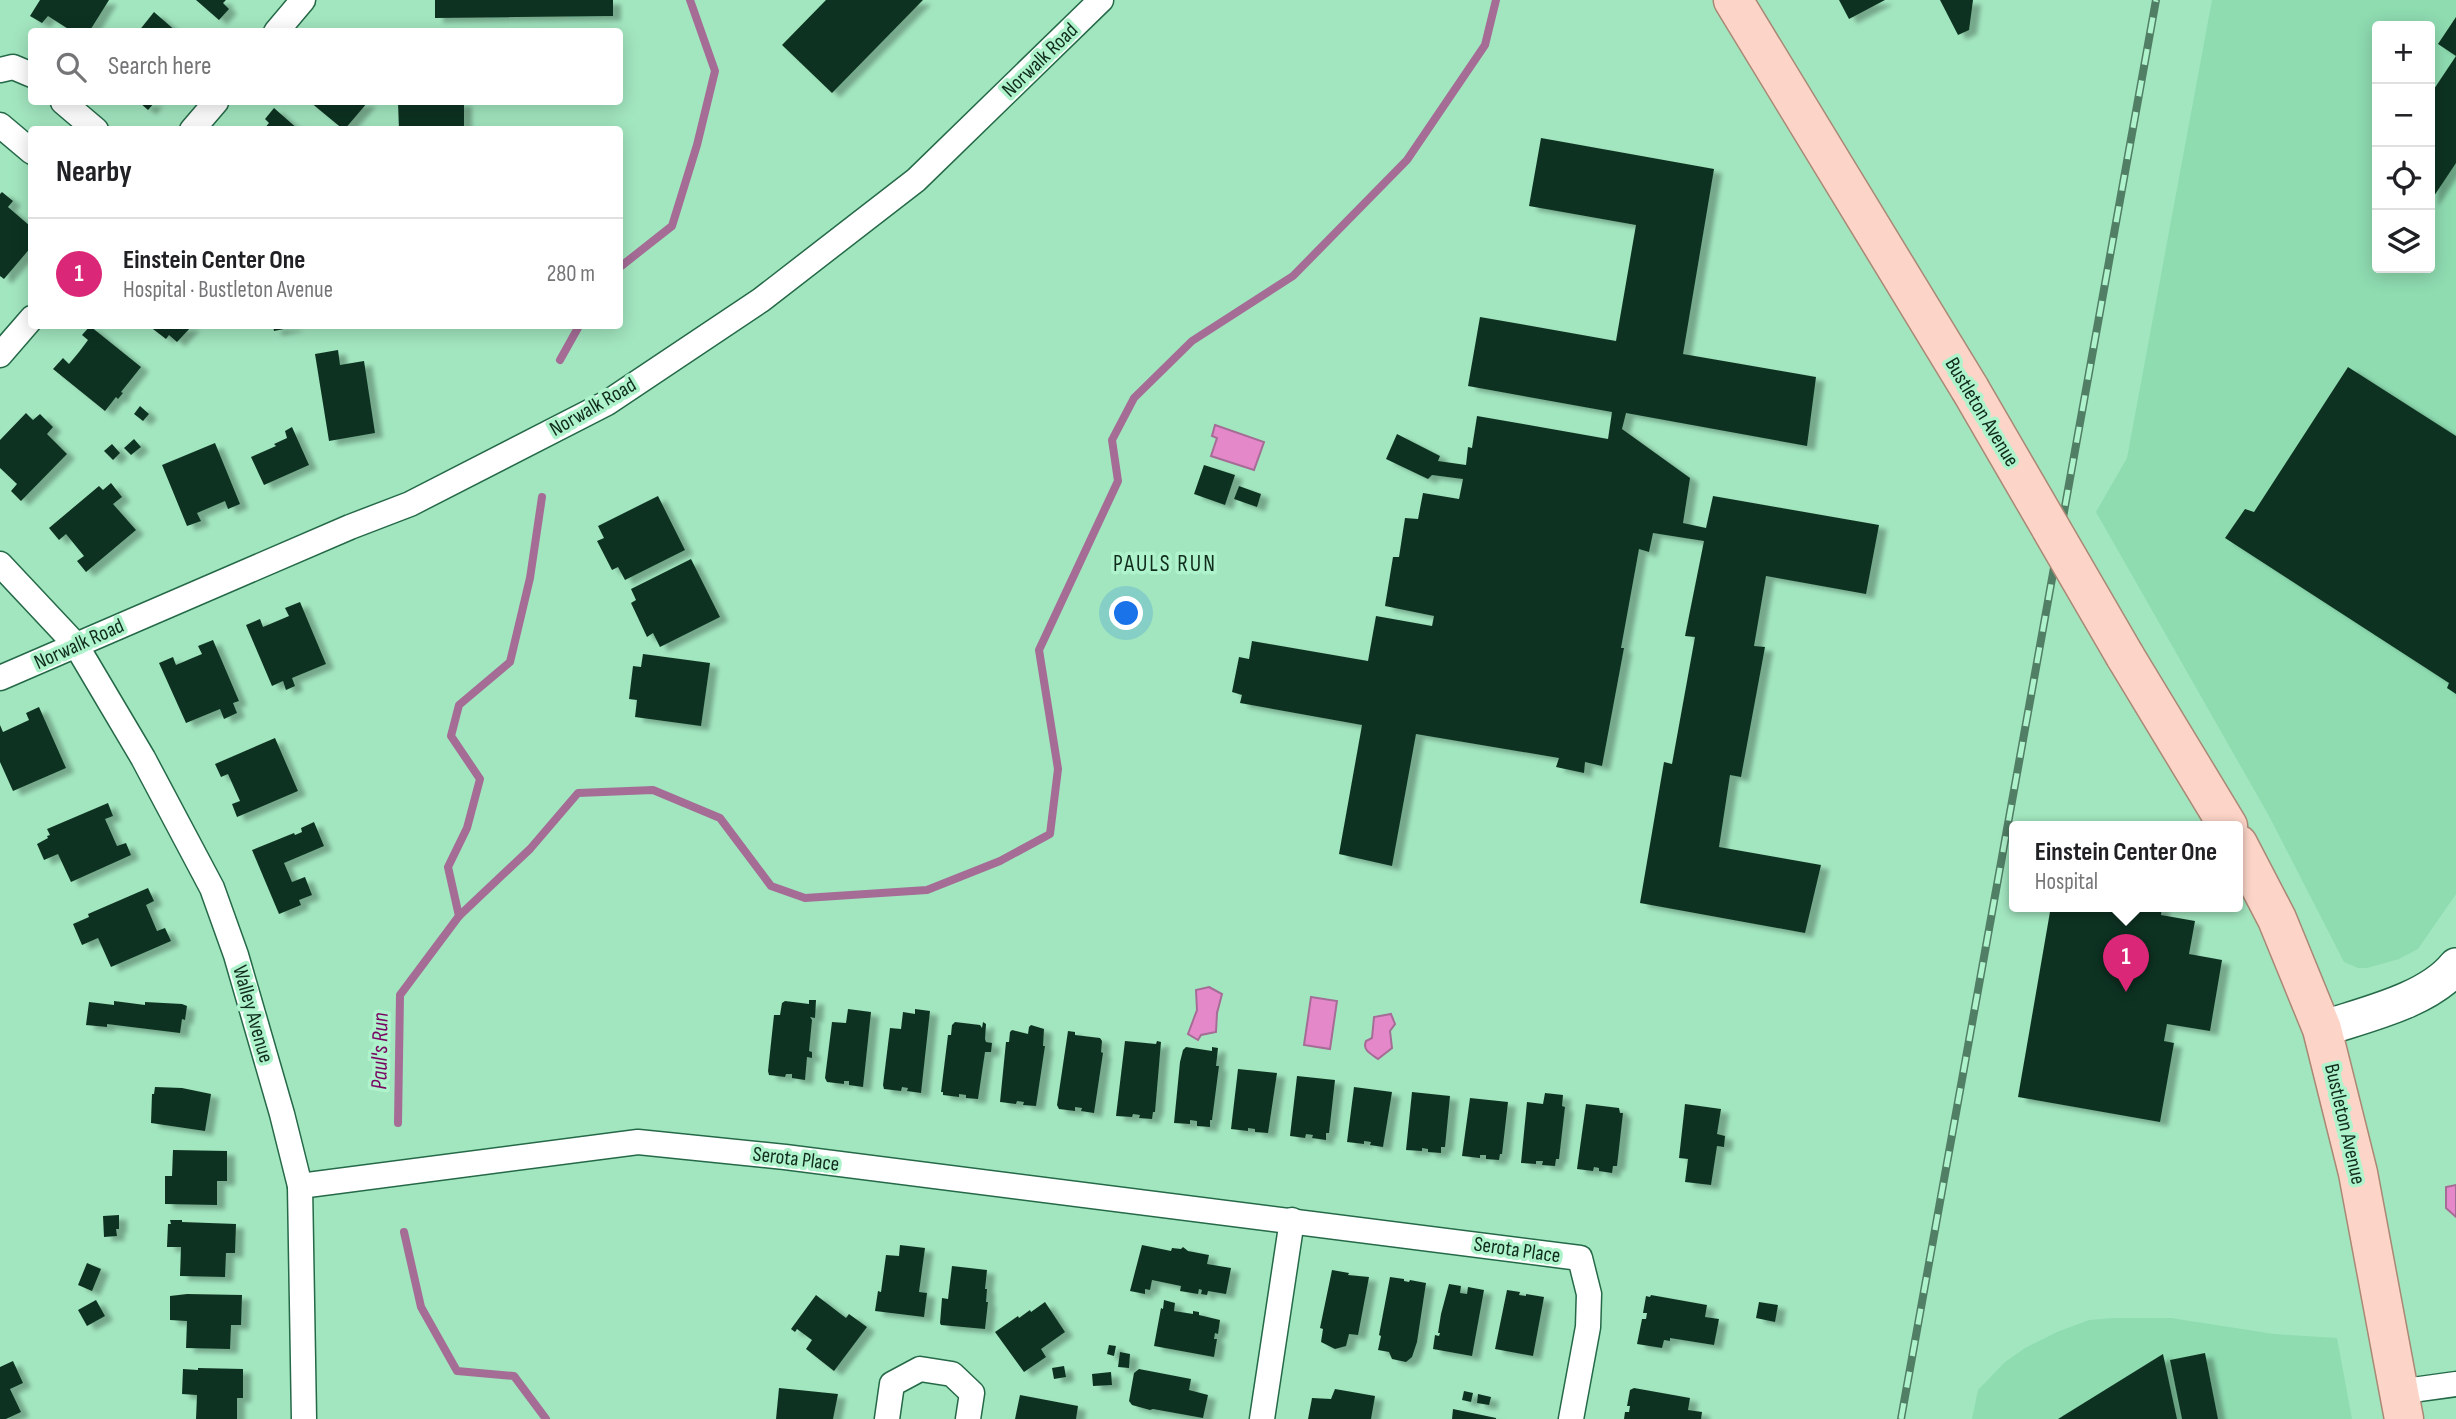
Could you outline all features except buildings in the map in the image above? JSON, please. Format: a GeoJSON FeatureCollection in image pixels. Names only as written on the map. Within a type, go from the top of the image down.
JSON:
{"type":"FeatureCollection","features":[{"type":"Feature","properties":{"kind":"main road","name":"Bustleton Avenue"},"geometry":{"type":"LineString","coordinates":[[1733,0],[1970,389],[2125,656],[2225,821]]}},
{"type":"Feature","properties":{"kind":"main road","name":"Bustleton Avenue"},"geometry":{"type":"LineString","coordinates":[[2243,854],[2277,919],[2322,1029],[2358,1173],[2401,1406]]}},
{"type":"Feature","properties":{"kind":"main road"},"geometry":{"type":"LineString","coordinates":[[2322,1029],[2418,995],[2435,985],[2456,966]]}},
{"type":"Feature","properties":{"kind":"street"},"geometry":{"type":"LineString","coordinates":[[279,28],[303,0]]}},
{"type":"Feature","properties":{"kind":"street","name":"Norwalk Road"},"geometry":{"type":"LineString","coordinates":[[0,678],[350,527],[410,504],[607,402],[761,300],[916,180],[1101,0]]}},
{"type":"Feature","properties":{"kind":"street"},"geometry":{"type":"LineString","coordinates":[[0,70],[13,67],[28,73]]}},
{"type":"Feature","properties":{"kind":"street"},"geometry":{"type":"LineString","coordinates":[[67,105],[91,126]]}},
{"type":"Feature","properties":{"kind":"street"},"geometry":{"type":"LineString","coordinates":[[195,126],[213,105]]}},
{"type":"Feature","properties":{"kind":"street"},"geometry":{"type":"LineString","coordinates":[[0,125],[28,149]]}},
{"type":"Feature","properties":{"kind":"street"},"geometry":{"type":"LineString","coordinates":[[0,355],[28,323]]}},
{"type":"Feature","properties":{"kind":"street","name":"Walley Avenue"},"geometry":{"type":"LineString","coordinates":[[0,564],[76,645],[143,758],[212,888],[236,955],[300,1186],[304,1419]]}},
{"type":"Feature","properties":{"kind":"street","name":"Serota Place"},"geometry":{"type":"LineString","coordinates":[[300,1186],[638,1142],[785,1157],[1580,1258],[1589,1294],[1588,1327],[1571,1419]]}},
{"type":"Feature","properties":{"kind":"street"},"geometry":{"type":"LineString","coordinates":[[1262,1419],[1292,1220]]}},
{"type":"Feature","properties":{"kind":"street"},"geometry":{"type":"LineString","coordinates":[[887,1419],[892,1384],[920,1369],[952,1374],[972,1393],[968,1419]]}},
{"type":"Feature","properties":{"kind":"street"},"geometry":{"type":"LineString","coordinates":[[2401,1406],[2456,1384]]}},
{"type":"Feature","properties":{"kind":"shaded area"},"geometry":{"type":"Polygon","coordinates":[[[2212,0],[2456,0],[2456,894],[2418,949],[2399,959],[2367,968],[2358,968],[2344,962],[2269,816],[2096,512],[2127,458],[2212,0]]]}},
{"type":"Feature","properties":{"kind":"shaded area"},"geometry":{"type":"Polygon","coordinates":[[[1215,425],[1264,442],[1254,470],[1211,456],[1217,438],[1212,436],[1215,425]]]}},
{"type":"Feature","properties":{"kind":"shaded area"},"geometry":{"type":"Polygon","coordinates":[[[1209,987],[1222,994],[1216,1032],[1201,1035],[1198,1040],[1188,1034],[1197,1010],[1196,990],[1209,987]]]}},
{"type":"Feature","properties":{"kind":"shaded area"},"geometry":{"type":"Polygon","coordinates":[[[1311,997],[1337,1001],[1330,1049],[1304,1045],[1311,997]]]}},
{"type":"Feature","properties":{"kind":"shaded area"},"geometry":{"type":"Polygon","coordinates":[[[1391,1014],[1395,1024],[1390,1031],[1392,1048],[1378,1059],[1368,1052],[1365,1044],[1372,1038],[1374,1017],[1391,1014]]]}},
{"type":"Feature","properties":{"kind":"shaded area"},"geometry":{"type":"Polygon","coordinates":[[[2456,1185],[2456,1217],[2446,1208],[2446,1187],[2456,1185]]]}},
{"type":"Feature","properties":{"kind":"shaded area"},"geometry":{"type":"Polygon","coordinates":[[[2171,1318],[2274,1334],[2337,1338],[2352,1419],[1972,1419],[1978,1390],[2005,1362],[2025,1348],[2057,1332],[2089,1320],[2171,1318]]]}},
{"type":"Feature","properties":{"kind":"waterway"},"geometry":{"type":"LineString","coordinates":[[623,265],[672,226],[697,145],[715,71],[690,0]]}},
{"type":"Feature","properties":{"kind":"waterway"},"geometry":{"type":"LineString","coordinates":[[398,1123],[400,995],[459,916],[530,849],[578,793],[653,790],[720,818],[771,886],[805,898],[927,890],[1000,861],[1050,834],[1058,769],[1039,650],[1118,481],[1112,440],[1134,398],[1192,341],[1293,276],[1407,160],[1485,45],[1496,0]]}},
{"type":"Feature","properties":{"kind":"waterway"},"geometry":{"type":"LineString","coordinates":[[560,360],[577,329]]}},
{"type":"Feature","properties":{"kind":"waterway"},"geometry":{"type":"LineString","coordinates":[[459,916],[448,867],[467,828],[480,779],[451,736],[459,705],[510,662],[530,578],[542,497]]}},
{"type":"Feature","properties":{"kind":"waterway","name":"Paul's Run"},"geometry":{"type":"LineString","coordinates":[[404,1232],[421,1307],[457,1371],[514,1376],[546,1419]]}},
{"type":"Feature","properties":{"kind":"railway"},"geometry":{"type":"LineString","coordinates":[[1901,1419],[2156,0]]}},
{"type":"Feature","properties":{"kind":"place","name":"Einstein Center One"},"geometry":{"type":"Point","coordinates":[2126,992]}},
{"type":"Feature","properties":{"kind":"district","name":"PAULS RUN"},"geometry":{"type":"Point","coordinates":[1165,564]}}]}
